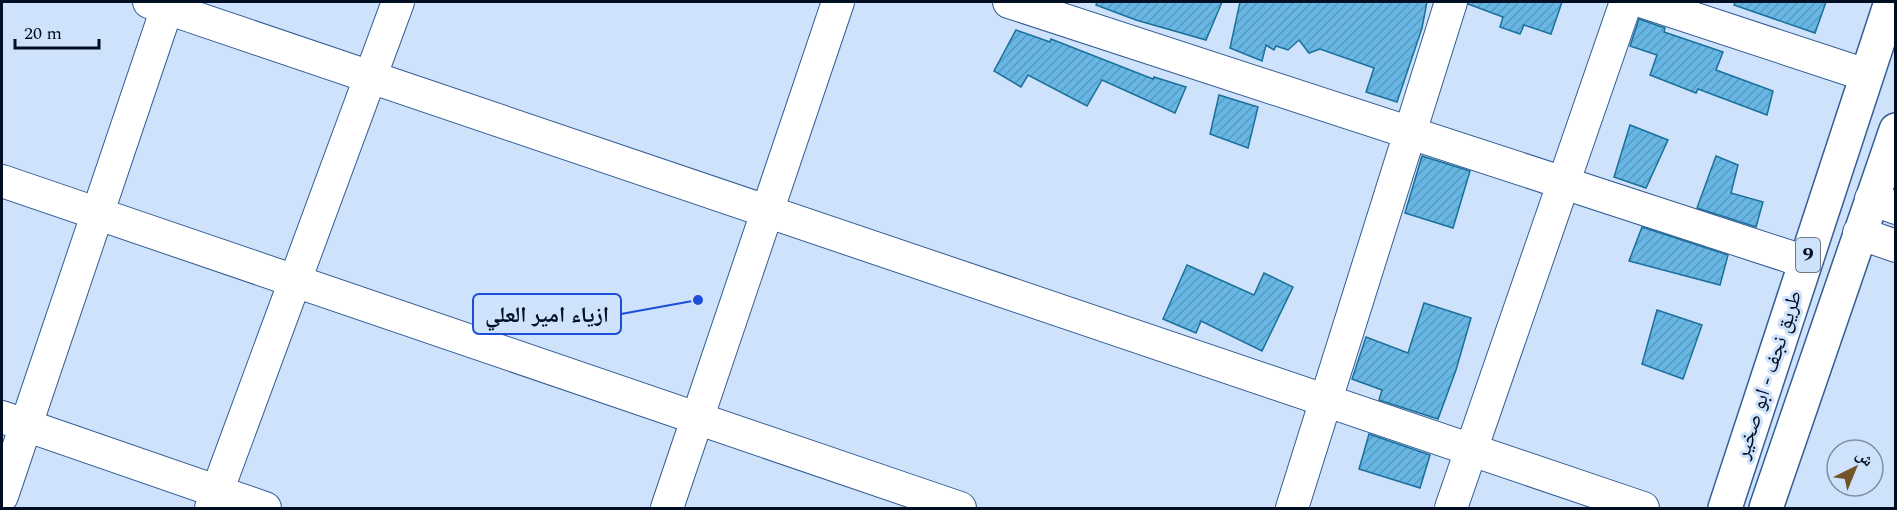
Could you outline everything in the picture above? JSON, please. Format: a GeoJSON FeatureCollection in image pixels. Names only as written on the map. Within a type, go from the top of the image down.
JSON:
{"type":"FeatureCollection","features":[{"type":"Feature","properties":{"kind":"highway","name":"طريق نجف - ابو صخير"},"geometry":{"type":"LineString","coordinates":[[1725,508],[1891,2]]}},
{"type":"Feature","properties":{"kind":"highway","name":"طريق نجف - ابو صخير"},"geometry":{"type":"LineString","coordinates":[[1766,508],[1859,233],[1883,204],[1896,130]]}},
{"type":"Feature","properties":{"kind":"street"},"geometry":{"type":"LineString","coordinates":[[214,500],[398,2]]}},
{"type":"Feature","properties":{"kind":"street"},"geometry":{"type":"LineString","coordinates":[[668,508],[837,2]]}},
{"type":"Feature","properties":{"kind":"street"},"geometry":{"type":"LineString","coordinates":[[1009,2],[1806,262]]}},
{"type":"Feature","properties":{"kind":"street"},"geometry":{"type":"LineString","coordinates":[[1292,508],[1451,2]]}},
{"type":"Feature","properties":{"kind":"street"},"geometry":{"type":"LineString","coordinates":[[1451,508],[1626,2]]}},
{"type":"Feature","properties":{"kind":"street"},"geometry":{"type":"LineString","coordinates":[[1644,2],[1866,75]]}},
{"type":"Feature","properties":{"kind":"street"},"geometry":{"type":"LineString","coordinates":[[2,496],[14,421],[97,213],[162,3],[370,77],[1643,508]]}},
{"type":"Feature","properties":{"kind":"street"},"geometry":{"type":"LineString","coordinates":[[2,181],[960,508]]}},
{"type":"Feature","properties":{"kind":"street"},"geometry":{"type":"LineString","coordinates":[[1859,233],[1896,246]]}},
{"type":"Feature","properties":{"kind":"street"},"geometry":{"type":"LineString","coordinates":[[14,421],[214,500],[265,508]]}},
{"type":"Feature","properties":{"kind":"building"},"geometry":{"type":"Polygon","coordinates":[[[1097,2],[1222,2],[1206,40],[1136,20],[1096,5],[1097,2]]]}},
{"type":"Feature","properties":{"kind":"building"},"geometry":{"type":"Polygon","coordinates":[[[1240,2],[1427,2],[1422,28],[1397,102],[1366,92],[1374,68],[1320,49],[1309,53],[1299,40],[1288,50],[1276,46],[1274,50],[1266,45],[1262,61],[1230,48],[1240,2]]]}},
{"type":"Feature","properties":{"kind":"building"},"geometry":{"type":"Polygon","coordinates":[[[1468,2],[1562,2],[1551,34],[1524,25],[1520,34],[1500,27],[1503,17],[1468,4],[1468,2]]]}},
{"type":"Feature","properties":{"kind":"building"},"geometry":{"type":"Polygon","coordinates":[[[1735,2],[1826,2],[1815,33],[1734,5],[1735,2]]]}},
{"type":"Feature","properties":{"kind":"building"},"geometry":{"type":"Polygon","coordinates":[[[1639,19],[1665,28],[1664,32],[1723,52],[1716,70],[1773,91],[1767,115],[1698,89],[1696,93],[1650,75],[1657,55],[1630,46],[1639,19]]]}},
{"type":"Feature","properties":{"kind":"building"},"geometry":{"type":"Polygon","coordinates":[[[1016,30],[1050,42],[1051,39],[1153,79],[1154,77],[1186,87],[1175,113],[1102,80],[1087,106],[1028,75],[1021,87],[994,71],[1016,30]]]}},
{"type":"Feature","properties":{"kind":"building"},"geometry":{"type":"Polygon","coordinates":[[[1219,95],[1258,107],[1248,148],[1210,134],[1219,95]]]}},
{"type":"Feature","properties":{"kind":"building"},"geometry":{"type":"Polygon","coordinates":[[[1630,125],[1668,140],[1646,188],[1614,177],[1630,125]]]}},
{"type":"Feature","properties":{"kind":"building"},"geometry":{"type":"Polygon","coordinates":[[[1422,156],[1470,171],[1453,228],[1405,213],[1422,156]]]}},
{"type":"Feature","properties":{"kind":"building"},"geometry":{"type":"Polygon","coordinates":[[[1716,156],[1738,165],[1731,193],[1763,202],[1756,227],[1697,208],[1716,156]]]}},
{"type":"Feature","properties":{"kind":"building"},"geometry":{"type":"Polygon","coordinates":[[[1642,227],[1728,255],[1720,285],[1629,261],[1642,227]]]}},
{"type":"Feature","properties":{"kind":"building"},"geometry":{"type":"Polygon","coordinates":[[[1187,265],[1254,295],[1264,273],[1293,287],[1262,351],[1201,321],[1196,333],[1163,319],[1187,265]]]}},
{"type":"Feature","properties":{"kind":"building"},"geometry":{"type":"Polygon","coordinates":[[[1424,303],[1471,318],[1456,370],[1438,419],[1379,400],[1382,390],[1352,379],[1366,337],[1408,353],[1424,303]]]}},
{"type":"Feature","properties":{"kind":"building"},"geometry":{"type":"Polygon","coordinates":[[[1657,310],[1702,325],[1683,379],[1642,364],[1657,310]]]}},
{"type":"Feature","properties":{"kind":"building"},"geometry":{"type":"Polygon","coordinates":[[[1369,434],[1430,455],[1420,488],[1359,469],[1369,434]]]}},
{"type":"Feature","properties":{"kind":"place","name":"ازياء امير العلي"},"geometry":{"type":"Point","coordinates":[698,300]}}]}
